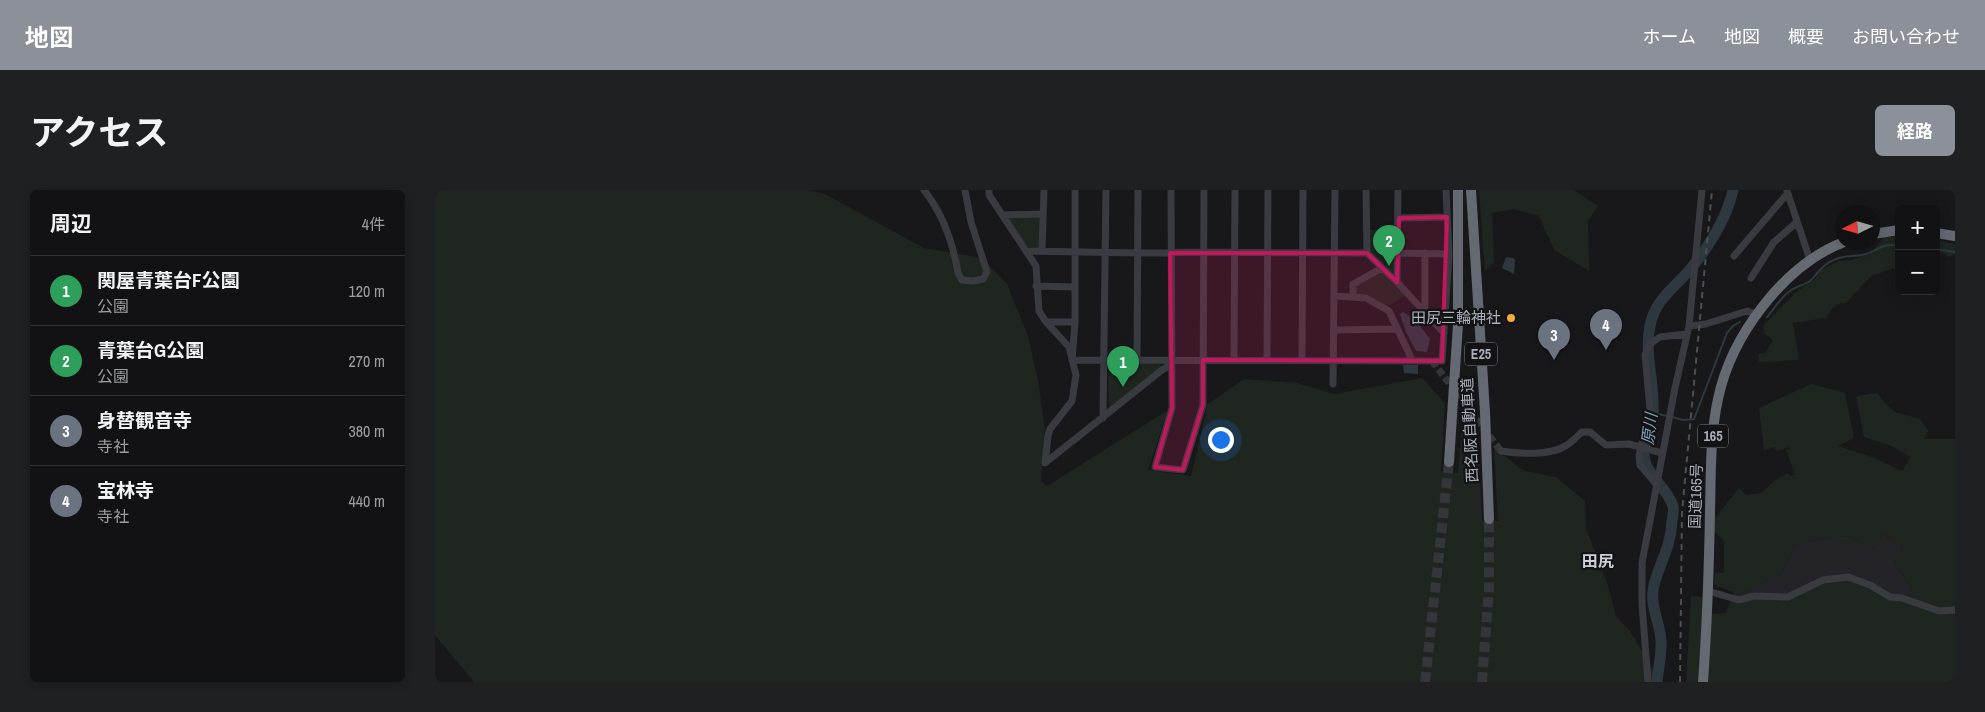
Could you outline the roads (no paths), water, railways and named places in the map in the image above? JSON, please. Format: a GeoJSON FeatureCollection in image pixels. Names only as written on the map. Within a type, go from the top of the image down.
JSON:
{"type":"FeatureCollection","features":[{"type":"Feature","properties":{"kind":"highway","name":"西名阪自動車道"},"geometry":{"type":"LineString","coordinates":[[1449,462],[1458,324],[1458,190]]}},
{"type":"Feature","properties":{"kind":"highway","name":"西名阪自動車道"},"geometry":{"type":"LineString","coordinates":[[1471,190],[1485,412],[1489,519]]}},
{"type":"Feature","properties":{"kind":"highway"},"geometry":{"type":"LineString","coordinates":[[1880,233],[1895,231]]}},
{"type":"Feature","properties":{"kind":"highway"},"geometry":{"type":"LineString","coordinates":[[1940,234],[1955,236]]}},
{"type":"Feature","properties":{"kind":"highway","name":"国道165号"},"geometry":{"type":"LineString","coordinates":[[1703,682],[1712,454],[1718,400],[1722,383],[1739,345],[1758,315],[1786,280],[1810,260],[1835,247]]}},
{"type":"Feature","properties":{"kind":"street"},"geometry":{"type":"LineString","coordinates":[[924,190],[935,204],[944,221],[958,273],[962,280],[973,281],[983,279],[987,272],[971,222],[965,190]]}},
{"type":"Feature","properties":{"kind":"street"},"geometry":{"type":"LineString","coordinates":[[989,190],[989,194],[1036,266],[1039,311],[1046,322],[1069,347],[1073,360],[1076,375],[1075,392],[1072,401],[1050,429],[1045,463],[1170,363]]}},
{"type":"Feature","properties":{"kind":"street"},"geometry":{"type":"LineString","coordinates":[[1042,251],[1043,190]]}},
{"type":"Feature","properties":{"kind":"street"},"geometry":{"type":"LineString","coordinates":[[1073,360],[1075,322],[1075,190]]}},
{"type":"Feature","properties":{"kind":"street"},"geometry":{"type":"LineString","coordinates":[[1103,418],[1106,190]]}},
{"type":"Feature","properties":{"kind":"street"},"geometry":{"type":"LineString","coordinates":[[1137,359],[1138,190]]}},
{"type":"Feature","properties":{"kind":"street"},"geometry":{"type":"LineString","coordinates":[[1171,190],[1170,363],[1172,408],[1155,466],[1183,470],[1203,405],[1204,190]]}},
{"type":"Feature","properties":{"kind":"street"},"geometry":{"type":"LineString","coordinates":[[1234,360],[1235,190]]}},
{"type":"Feature","properties":{"kind":"street"},"geometry":{"type":"LineString","coordinates":[[1267,360],[1268,190]]}},
{"type":"Feature","properties":{"kind":"street"},"geometry":{"type":"LineString","coordinates":[[1302,360],[1303,190]]}},
{"type":"Feature","properties":{"kind":"street"},"geometry":{"type":"LineString","coordinates":[[1333,384],[1335,190]]}},
{"type":"Feature","properties":{"kind":"street"},"geometry":{"type":"LineString","coordinates":[[1366,190],[1367,253],[1397,282],[1444,333]]}},
{"type":"Feature","properties":{"kind":"street"},"geometry":{"type":"LineString","coordinates":[[1397,282],[1399,190]]}},
{"type":"Feature","properties":{"kind":"street"},"geometry":{"type":"LineString","coordinates":[[1073,360],[1137,359],[1170,363],[1203,360],[1442,361],[1449,254],[1446,190]]}},
{"type":"Feature","properties":{"kind":"street"},"geometry":{"type":"LineString","coordinates":[[1648,682],[1642,604],[1643,562],[1662,453],[1689,326],[1702,190]]}},
{"type":"Feature","properties":{"kind":"street"},"geometry":{"type":"LineString","coordinates":[[1787,192],[1810,260]]}},
{"type":"Feature","properties":{"kind":"street"},"geometry":{"type":"LineString","coordinates":[[1734,256],[1787,192]]}},
{"type":"Feature","properties":{"kind":"street"},"geometry":{"type":"LineString","coordinates":[[1002,215],[1043,214]]}},
{"type":"Feature","properties":{"kind":"street"},"geometry":{"type":"LineString","coordinates":[[1399,218],[1447,217]]}},
{"type":"Feature","properties":{"kind":"street"},"geometry":{"type":"LineString","coordinates":[[1751,278],[1774,242],[1796,223]]}},
{"type":"Feature","properties":{"kind":"street"},"geometry":{"type":"LineString","coordinates":[[1027,251],[1138,254],[1204,252],[1367,253]]}},
{"type":"Feature","properties":{"kind":"street"},"geometry":{"type":"LineString","coordinates":[[1398,253],[1449,254]]}},
{"type":"Feature","properties":{"kind":"street"},"geometry":{"type":"LineString","coordinates":[[1425,253],[1425,313]]}},
{"type":"Feature","properties":{"kind":"street"},"geometry":{"type":"LineString","coordinates":[[1353,297],[1353,284],[1382,268]]}},
{"type":"Feature","properties":{"kind":"street"},"geometry":{"type":"LineString","coordinates":[[1036,286],[1075,287]]}},
{"type":"Feature","properties":{"kind":"street"},"geometry":{"type":"LineString","coordinates":[[1335,296],[1367,298],[1389,311],[1412,360]]}},
{"type":"Feature","properties":{"kind":"street"},"geometry":{"type":"LineString","coordinates":[[1689,326],[1706,324],[1747,310],[1758,315]]}},
{"type":"Feature","properties":{"kind":"street"},"geometry":{"type":"LineString","coordinates":[[1046,322],[1075,322]]}},
{"type":"Feature","properties":{"kind":"street"},"geometry":{"type":"LineString","coordinates":[[1334,330],[1397,329]]}},
{"type":"Feature","properties":{"kind":"street"},"geometry":{"type":"LineString","coordinates":[[1656,484],[1640,465],[1639,456],[1650,409],[1645,355],[1650,344],[1660,337],[1687,334]]}},
{"type":"Feature","properties":{"kind":"street"},"geometry":{"type":"LineString","coordinates":[[1501,451],[1516,454],[1535,454],[1567,446],[1582,432],[1590,432],[1606,445],[1629,444],[1662,453]]}},
{"type":"Feature","properties":{"kind":"street"},"geometry":{"type":"LineString","coordinates":[[1708,591],[1739,600],[1754,596],[1788,597],[1823,580],[1848,577],[1870,585],[1890,597],[1902,598],[1939,611],[1955,610]]}},
{"type":"Feature","properties":{"kind":"waterway","name":"原川"},"geometry":{"type":"LineString","coordinates":[[1657,682],[1661,641],[1653,592],[1656,577],[1670,539],[1673,506],[1667,494],[1647,467],[1644,455],[1653,413],[1648,337],[1655,310],[1709,244],[1726,213],[1733,190]]}},
{"type":"Feature","properties":{"kind":"waterway"},"geometry":{"type":"LineString","coordinates":[[1767,317],[1787,294],[1793,289],[1811,281],[1823,267],[1832,261],[1895,245]]}},
{"type":"Feature","properties":{"kind":"waterway"},"geometry":{"type":"LineString","coordinates":[[1940,250],[1955,252]]}},
{"type":"Feature","properties":{"kind":"waterway"},"geometry":{"type":"LineString","coordinates":[[1672,417],[1683,420],[1694,419],[1727,333],[1740,322]]}},
{"type":"Feature","properties":{"kind":"waterway"},"geometry":{"type":"LineString","coordinates":[[1653,413],[1667,416]]}},
{"type":"Feature","properties":{"kind":"tunnel"},"geometry":{"type":"LineString","coordinates":[[1432,361],[1501,451]]}},
{"type":"Feature","properties":{"kind":"tunnel"},"geometry":{"type":"LineString","coordinates":[[1425,682],[1449,462]]}},
{"type":"Feature","properties":{"kind":"tunnel"},"geometry":{"type":"LineString","coordinates":[[1482,682],[1489,588],[1489,519]]}},
{"type":"Feature","properties":{"kind":"railway"},"geometry":{"type":"LineString","coordinates":[[1680,682],[1682,512],[1712,190]]}},
{"type":"Feature","properties":{"kind":"place","name":"青葉台G公園"},"geometry":{"type":"Point","coordinates":[1389,266]}},
{"type":"Feature","properties":{"kind":"place","name":"田尻三輪神社"},"geometry":{"type":"Point","coordinates":[1511,318]}},
{"type":"Feature","properties":{"kind":"place","name":"宝林寺"},"geometry":{"type":"Point","coordinates":[1606,350]}},
{"type":"Feature","properties":{"kind":"place","name":"身替観音寺"},"geometry":{"type":"Point","coordinates":[1554,360]}},
{"type":"Feature","properties":{"kind":"place","name":"関屋青葉台F公園"},"geometry":{"type":"Point","coordinates":[1123,387]}},
{"type":"Feature","properties":{"kind":"district","name":"田尻"},"geometry":{"type":"Point","coordinates":[1598,561]}}]}
